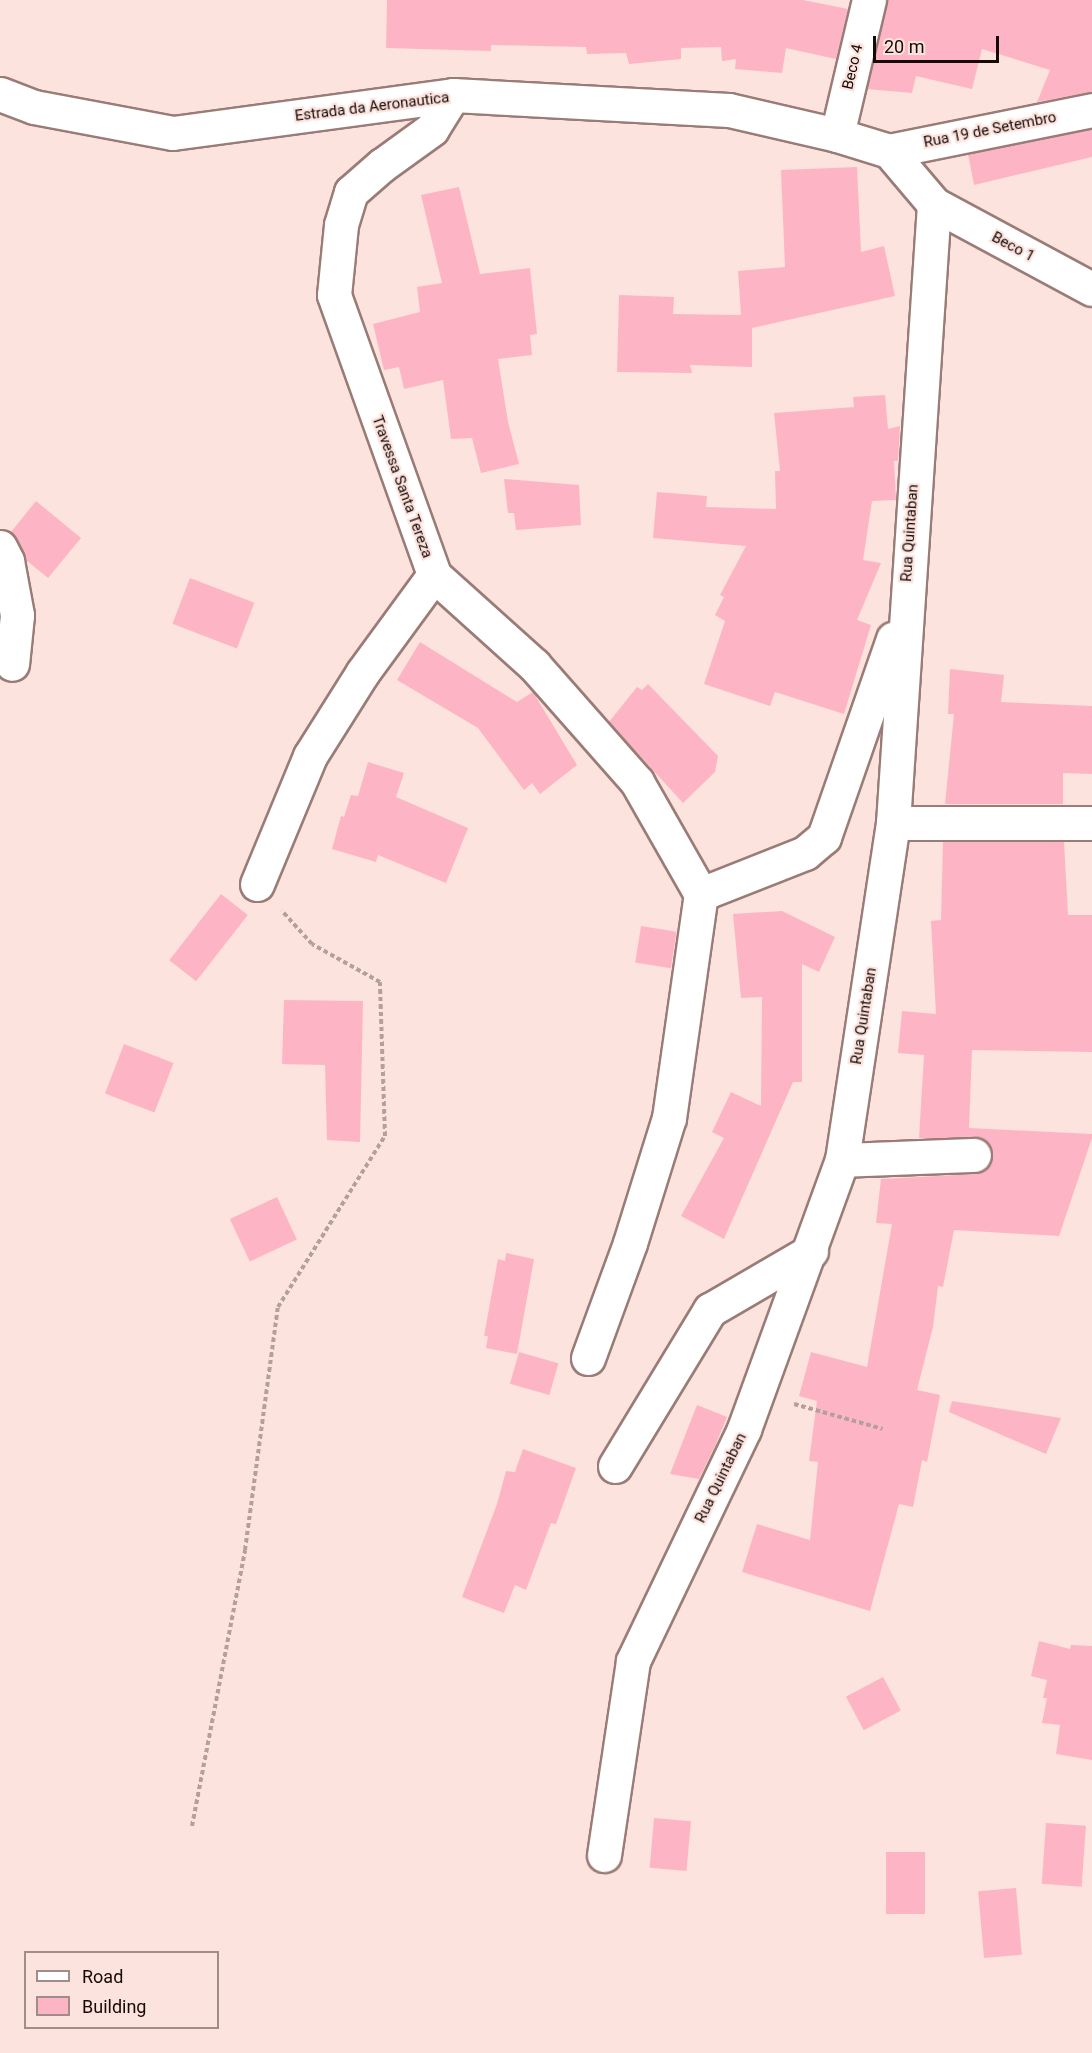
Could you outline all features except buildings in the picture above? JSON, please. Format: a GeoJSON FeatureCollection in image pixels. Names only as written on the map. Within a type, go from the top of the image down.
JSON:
{"type":"FeatureCollection","features":[{"type":"Feature","properties":{"kind":"street","name":"Beco 4"},"geometry":{"type":"LineString","coordinates":[[837,135],[869,0]]}},
{"type":"Feature","properties":{"kind":"street","name":"Estrada da Aeronautica"},"geometry":{"type":"LineString","coordinates":[[0,94],[34,107],[173,133],[453,95],[729,110],[837,135],[889,151]]}},
{"type":"Feature","properties":{"kind":"street","name":"Travessa Santa Tereza"},"geometry":{"type":"LineString","coordinates":[[257,884],[310,756],[363,672],[434,575],[334,295],[341,225],[351,192],[381,165],[432,129],[453,95]]}},
{"type":"Feature","properties":{"kind":"street","name":"Rua 19 de Setembro"},"geometry":{"type":"LineString","coordinates":[[889,151],[1092,110]]}},
{"type":"Feature","properties":{"kind":"street"},"geometry":{"type":"LineString","coordinates":[[889,151],[933,204]]}},
{"type":"Feature","properties":{"kind":"street","name":"Beco 1"},"geometry":{"type":"LineString","coordinates":[[933,204],[1092,289]]}},
{"type":"Feature","properties":{"kind":"street","name":"Rua Quintaban"},"geometry":{"type":"LineString","coordinates":[[604,1856],[633,1661],[744,1429],[811,1251],[842,1160],[892,824],[933,204]]}},
{"type":"Feature","properties":{"kind":"street"},"geometry":{"type":"LineString","coordinates":[[0,547],[7,561],[17,615],[12,664]]}},
{"type":"Feature","properties":{"kind":"street"},"geometry":{"type":"LineString","coordinates":[[434,575],[534,665],[637,782],[701,894],[669,1118],[630,1243],[588,1358]]}},
{"type":"Feature","properties":{"kind":"street"},"geometry":{"type":"LineString","coordinates":[[701,894],[805,853],[824,837],[906,599]]}},
{"type":"Feature","properties":{"kind":"street"},"geometry":{"type":"LineString","coordinates":[[892,824],[1092,823]]}},
{"type":"Feature","properties":{"kind":"street"},"geometry":{"type":"LineString","coordinates":[[842,1160],[974,1155]]}},
{"type":"Feature","properties":{"kind":"street"},"geometry":{"type":"LineString","coordinates":[[615,1466],[710,1310],[811,1251]]}},
{"type":"Feature","properties":{"kind":"path"},"geometry":{"type":"LineString","coordinates":[[192,1826],[245,1550],[278,1307],[385,1136],[381,982],[312,945],[257,884]]}},
{"type":"Feature","properties":{"kind":"path"},"geometry":{"type":"LineString","coordinates":[[757,1394],[883,1429]]}}]}
